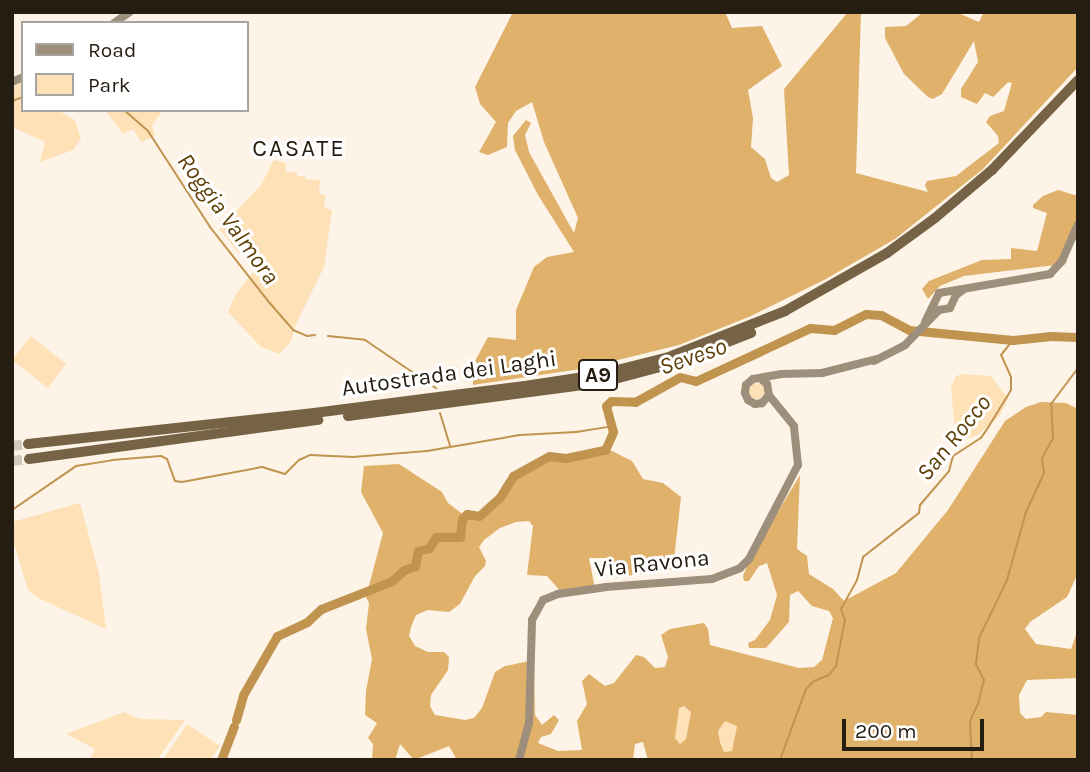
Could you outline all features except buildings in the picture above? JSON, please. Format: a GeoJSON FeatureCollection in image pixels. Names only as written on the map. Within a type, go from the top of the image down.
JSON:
{"type":"FeatureCollection","features":[{"type":"Feature","properties":{"kind":"highway","name":"Autostrada dei Laghi"},"geometry":{"type":"LineString","coordinates":[[28,444],[526,386],[597,375],[669,357],[785,311],[887,253],[935,218],[992,170],[1078,80]]}},
{"type":"Feature","properties":{"kind":"highway","name":"Autostrada dei Laghi"},"geometry":{"type":"LineString","coordinates":[[29,459],[529,394],[600,383],[671,364],[789,316],[897,254],[940,223],[1002,169],[1078,88]]}},
{"type":"Feature","properties":{"kind":"street"},"geometry":{"type":"LineString","coordinates":[[764,382],[769,400],[751,402],[744,393],[749,382],[764,382],[782,374],[822,373],[877,359],[905,345],[936,307],[936,295],[1050,274],[1062,261],[1078,224]]}},
{"type":"Feature","properties":{"kind":"street"},"geometry":{"type":"LineString","coordinates":[[936,307],[948,310],[964,289]]}},
{"type":"Feature","properties":{"kind":"street"},"geometry":{"type":"LineString","coordinates":[[947,293],[953,301]]}},
{"type":"Feature","properties":{"kind":"street","name":"Via Ravona"},"geometry":{"type":"LineString","coordinates":[[519,760],[529,723],[532,620],[539,605],[558,594],[712,579],[740,568],[751,556],[798,465],[794,426],[769,400]]}},
{"type":"Feature","properties":{"kind":"green space"},"geometry":{"type":"Polygon","coordinates":[[[21,82],[21,112],[62,112],[75,120],[81,139],[73,150],[40,162],[45,142],[12,127],[12,88],[21,82]]]}},
{"type":"Feature","properties":{"kind":"green space"},"geometry":{"type":"Polygon","coordinates":[[[106,112],[162,112],[152,125],[155,136],[141,142],[133,129],[123,134],[106,112]]]}},
{"type":"Feature","properties":{"kind":"green space"},"geometry":{"type":"Polygon","coordinates":[[[274,160],[286,163],[286,172],[297,172],[297,176],[305,176],[305,179],[320,180],[319,194],[326,195],[324,208],[332,210],[324,267],[295,326],[291,341],[280,354],[261,347],[228,312],[236,294],[258,266],[238,252],[219,229],[261,185],[274,160]]]}},
{"type":"Feature","properties":{"kind":"green space"},"geometry":{"type":"Polygon","coordinates":[[[31,336],[66,364],[48,388],[12,360],[31,336]]]}},
{"type":"Feature","properties":{"kind":"green space"},"geometry":{"type":"Polygon","coordinates":[[[956,376],[991,376],[1008,399],[1000,415],[978,435],[956,442],[951,388],[956,376]]]}},
{"type":"Feature","properties":{"kind":"green space"},"geometry":{"type":"Polygon","coordinates":[[[757,383],[763,385],[763,397],[757,399],[751,397],[749,391],[751,385],[757,383]]]}},
{"type":"Feature","properties":{"kind":"green space"},"geometry":{"type":"Polygon","coordinates":[[[80,503],[99,574],[106,629],[38,598],[28,590],[12,537],[12,522],[80,503]]]}},
{"type":"Feature","properties":{"kind":"green space"},"geometry":{"type":"Polygon","coordinates":[[[684,706],[691,712],[686,739],[680,744],[675,738],[679,708],[684,706]]]}},
{"type":"Feature","properties":{"kind":"green space"},"geometry":{"type":"Polygon","coordinates":[[[124,712],[140,719],[185,720],[157,760],[90,760],[95,749],[66,734],[124,712]]]}},
{"type":"Feature","properties":{"kind":"green space"},"geometry":{"type":"Polygon","coordinates":[[[725,721],[737,725],[732,752],[724,752],[720,742],[718,731],[725,721]]]}},
{"type":"Feature","properties":{"kind":"green space"},"geometry":{"type":"Polygon","coordinates":[[[187,724],[220,746],[210,760],[163,760],[187,724]]]}},
{"type":"Feature","properties":{"kind":"shaded area"},"geometry":{"type":"Polygon","coordinates":[[[513,12],[725,12],[732,28],[762,26],[782,66],[748,90],[753,118],[751,147],[765,159],[771,178],[777,182],[789,175],[784,89],[848,12],[861,12],[856,173],[928,192],[925,185],[927,181],[956,176],[999,143],[998,136],[986,122],[990,116],[1004,111],[1012,83],[1008,82],[993,97],[985,93],[977,104],[961,97],[961,89],[978,62],[974,41],[942,94],[933,99],[928,97],[904,74],[885,38],[885,27],[906,26],[921,14],[956,12],[979,22],[984,12],[1078,12],[1078,67],[983,169],[895,239],[824,280],[751,316],[679,345],[581,369],[473,385],[473,379],[486,372],[475,361],[488,337],[516,340],[516,310],[534,267],[547,257],[574,252],[538,195],[515,150],[513,136],[526,120],[531,123],[525,135],[529,152],[574,233],[578,218],[544,142],[532,102],[516,111],[508,123],[507,147],[488,155],[479,152],[496,122],[480,104],[475,87],[513,12]]]}},
{"type":"Feature","properties":{"kind":"shaded area"},"geometry":{"type":"Polygon","coordinates":[[[1058,190],[1078,196],[1078,227],[1055,265],[964,276],[940,286],[928,299],[922,289],[929,281],[982,260],[1011,259],[1011,248],[1037,251],[1047,213],[1033,208],[1033,205],[1043,196],[1058,190]]]}},
{"type":"Feature","properties":{"kind":"shaded area"},"geometry":{"type":"Polygon","coordinates":[[[1041,402],[1066,403],[1078,409],[1078,573],[1067,597],[1030,622],[1025,629],[1036,644],[1071,649],[1078,629],[1078,678],[1027,680],[1019,695],[1020,713],[1026,719],[1041,717],[1046,712],[1078,715],[1078,760],[648,760],[643,742],[635,744],[633,760],[457,760],[449,746],[414,760],[400,744],[395,760],[372,760],[373,744],[368,738],[377,723],[365,715],[372,659],[366,629],[369,603],[366,597],[383,533],[361,492],[364,466],[399,464],[442,492],[448,503],[468,518],[481,515],[497,505],[514,480],[551,458],[600,453],[608,449],[632,461],[643,479],[663,483],[681,497],[673,569],[613,578],[608,558],[589,558],[595,589],[562,593],[547,576],[527,575],[533,526],[529,521],[516,522],[500,528],[479,547],[486,561],[485,566],[475,576],[460,604],[449,612],[428,610],[416,615],[411,627],[409,636],[415,646],[428,652],[444,652],[449,657],[448,670],[431,695],[430,706],[435,715],[465,720],[474,718],[482,708],[495,672],[505,666],[534,660],[535,715],[542,725],[554,715],[559,720],[551,734],[541,737],[538,743],[558,751],[582,750],[577,721],[587,704],[582,681],[589,674],[605,686],[614,683],[636,655],[644,657],[655,668],[665,667],[668,657],[661,635],[670,629],[704,623],[708,629],[710,645],[799,668],[814,667],[822,660],[833,618],[829,611],[812,606],[798,591],[790,595],[789,622],[766,648],[749,648],[748,643],[755,640],[770,620],[777,595],[767,563],[759,566],[749,581],[744,581],[743,576],[749,560],[800,475],[797,549],[807,556],[809,574],[833,589],[844,601],[896,573],[948,510],[1005,421],[1026,407],[1041,402]],[[684,706],[679,708],[675,738],[680,744],[686,739],[691,712],[684,706]],[[725,721],[718,731],[724,752],[732,751],[737,726],[725,721]]]}},
{"type":"Feature","properties":{"kind":"waterway","name":"Roggia Valmora"},"geometry":{"type":"LineString","coordinates":[[12,101],[21,98]]}},
{"type":"Feature","properties":{"kind":"waterway","name":"Roggia Valmora"},"geometry":{"type":"LineString","coordinates":[[126,112],[148,131],[210,227],[268,301],[293,330],[307,336],[315,335]]}},
{"type":"Feature","properties":{"kind":"waterway","name":"Seveso"},"geometry":{"type":"LineString","coordinates":[[236,720],[243,695],[277,636],[307,622],[321,609],[392,581],[404,570],[415,566],[418,551],[429,548],[436,537],[460,537],[462,519],[467,514],[479,516],[500,497],[513,476],[549,456],[566,458],[605,450],[613,432],[606,406],[611,401],[635,402],[680,377],[696,381],[810,328],[834,330],[866,314],[881,315],[909,330],[1013,340],[1049,336],[1078,337]]}},
{"type":"Feature","properties":{"kind":"waterway","name":"Roggia Valmora"},"geometry":{"type":"LineString","coordinates":[[328,336],[365,340],[436,388]]}},
{"type":"Feature","properties":{"kind":"waterway","name":"San Rocco"},"geometry":{"type":"LineString","coordinates":[[780,760],[806,689],[814,681],[829,675],[836,666],[845,620],[841,609],[857,580],[863,557],[919,513],[920,505],[949,471],[953,456],[981,438],[1011,390],[1011,377],[1001,355],[1013,340]]}},
{"type":"Feature","properties":{"kind":"waterway"},"geometry":{"type":"LineString","coordinates":[[972,760],[970,721],[984,680],[976,664],[979,638],[1007,580],[1026,512],[1044,473],[1042,458],[1053,438],[1051,404],[1078,368]]}},
{"type":"Feature","properties":{"kind":"waterway"},"geometry":{"type":"LineString","coordinates":[[440,413],[450,446]]}},
{"type":"Feature","properties":{"kind":"waterway"},"geometry":{"type":"LineString","coordinates":[[12,510],[76,466],[112,460],[161,456],[167,459],[175,481],[182,482],[262,467],[285,474],[299,460],[310,455],[353,457],[427,451],[520,435],[576,432],[612,426]]}},
{"type":"Feature","properties":{"kind":"waterway","name":"Seveso"},"geometry":{"type":"LineString","coordinates":[[221,760],[234,726]]}},
{"type":"Feature","properties":{"kind":"tunnel"},"geometry":{"type":"LineString","coordinates":[[12,446],[28,444]]}},
{"type":"Feature","properties":{"kind":"tunnel"},"geometry":{"type":"LineString","coordinates":[[12,461],[29,459]]}},
{"type":"Feature","properties":{"kind":"district","name":"CASATE"},"geometry":{"type":"Point","coordinates":[299,149]}}]}
